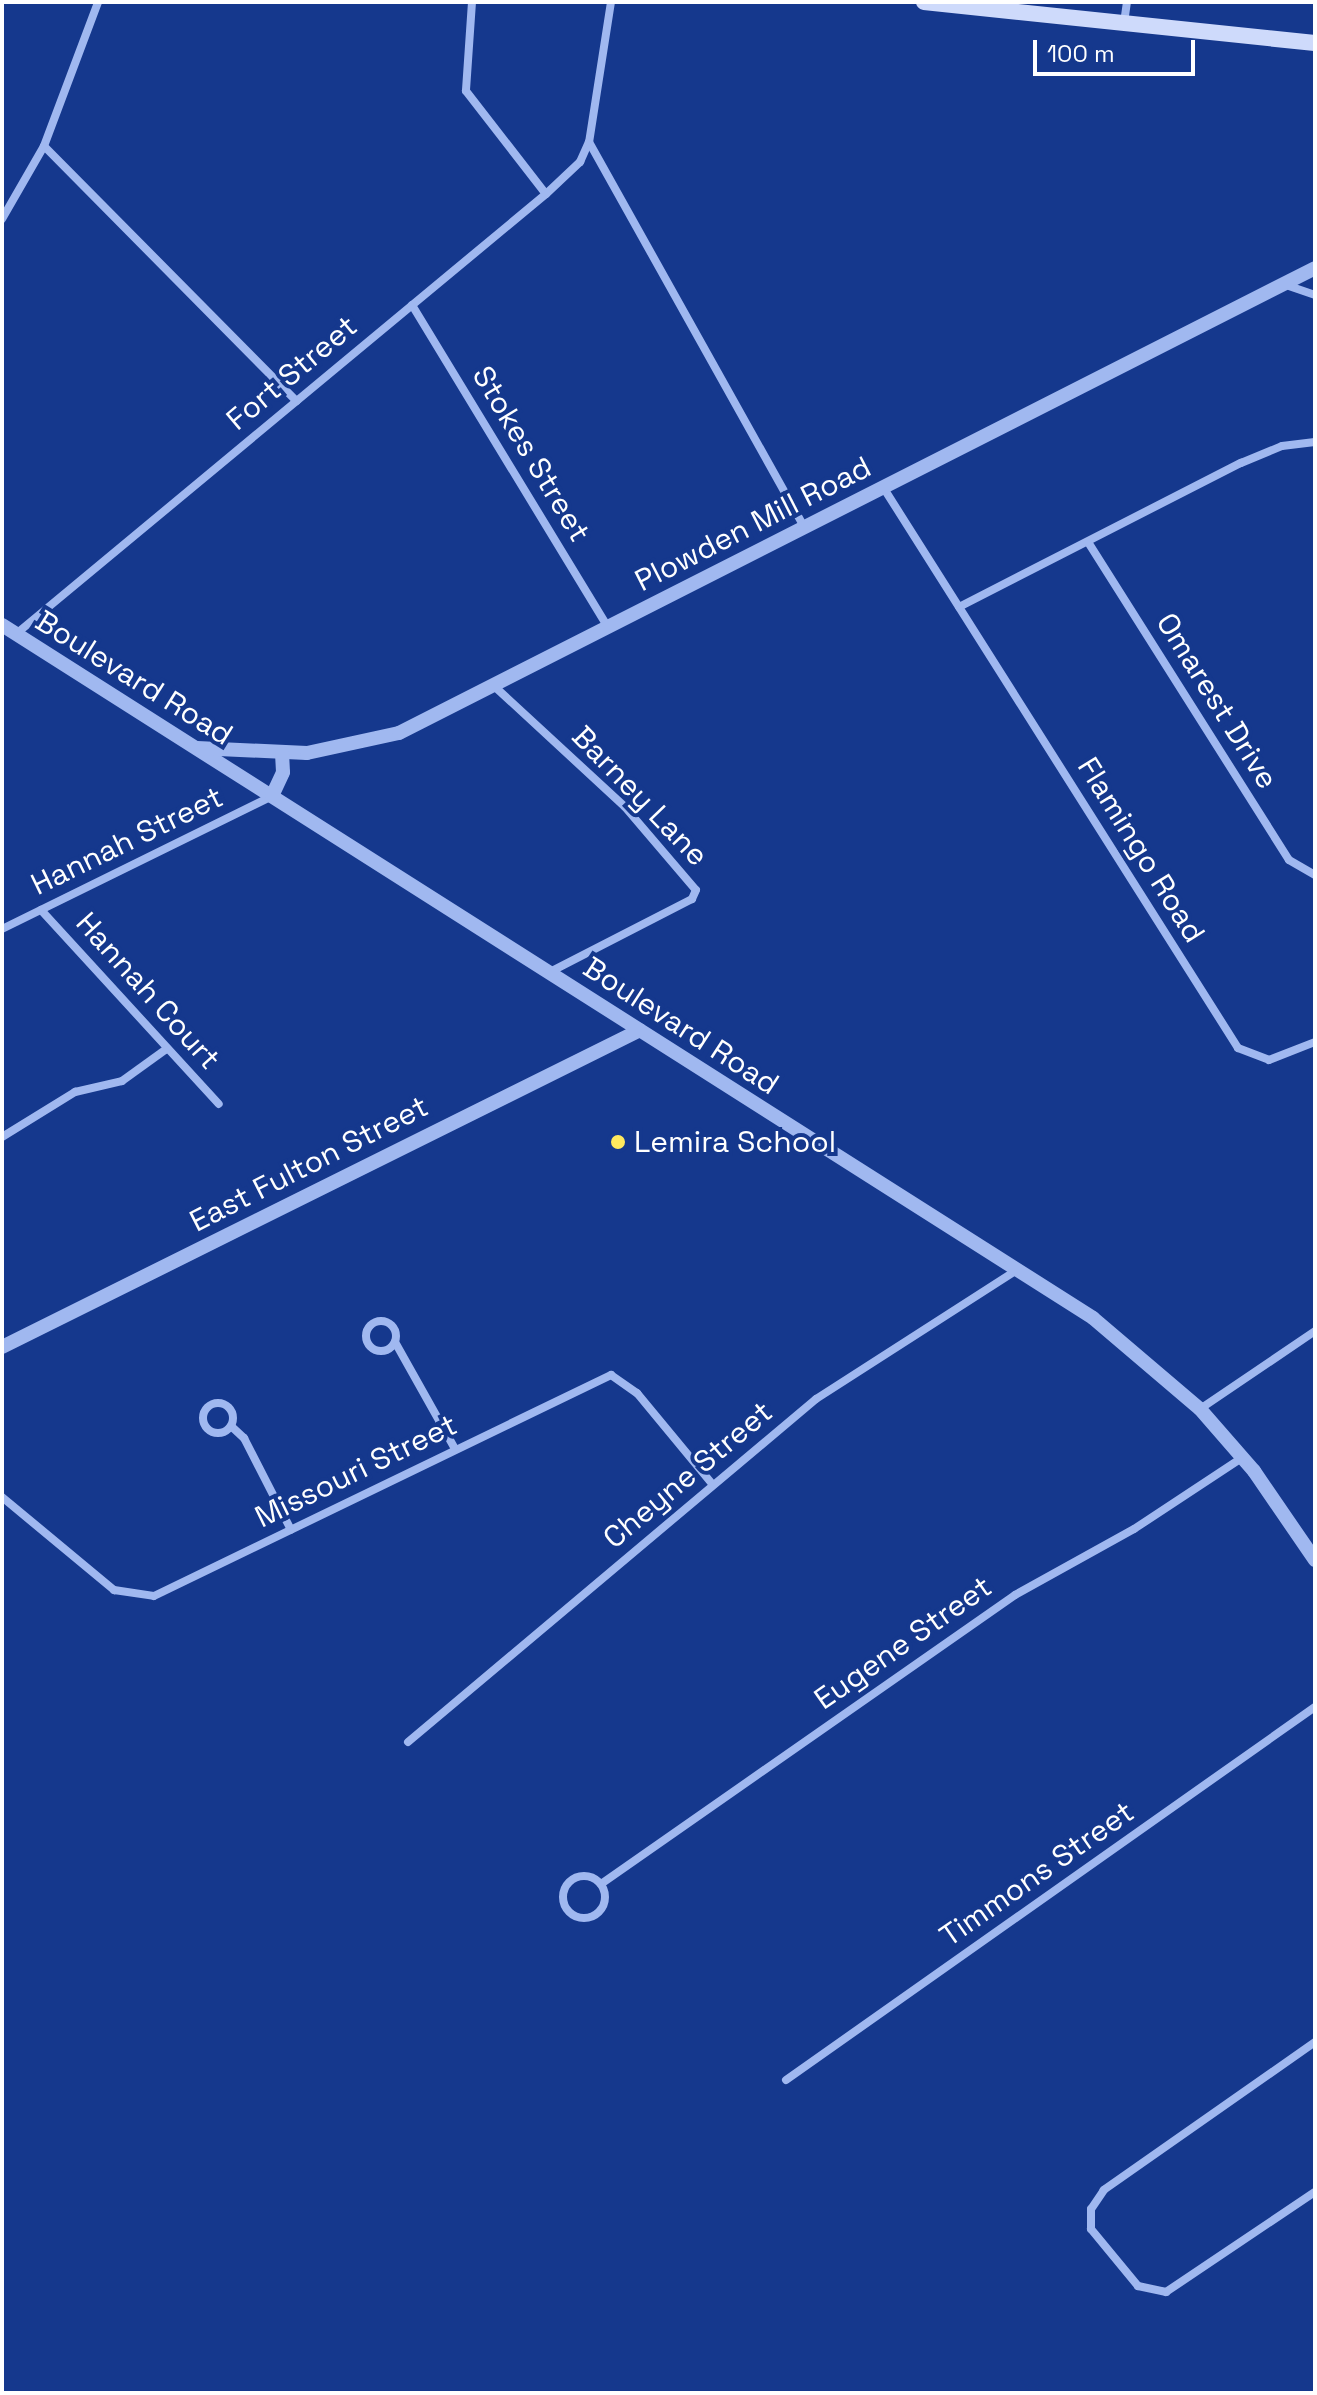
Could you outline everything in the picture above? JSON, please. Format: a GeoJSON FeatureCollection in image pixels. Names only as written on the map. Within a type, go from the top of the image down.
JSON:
{"type":"FeatureCollection","features":[{"type":"Feature","properties":{"kind":"main road"},"geometry":{"type":"LineString","coordinates":[[924,2],[1315,43]]}},
{"type":"Feature","properties":{"kind":"street"},"geometry":{"type":"LineString","coordinates":[[2,219],[44,146],[98,2]]}},
{"type":"Feature","properties":{"kind":"street"},"geometry":{"type":"LineString","coordinates":[[472,2],[466,91],[546,194]]}},
{"type":"Feature","properties":{"kind":"street","name":"Fort Street"},"geometry":{"type":"LineString","coordinates":[[16,634],[546,194],[580,162],[589,142],[611,2]]}},
{"type":"Feature","properties":{"kind":"street"},"geometry":{"type":"LineString","coordinates":[[1124,24],[1127,2]]}},
{"type":"Feature","properties":{"kind":"street"},"geometry":{"type":"LineString","coordinates":[[589,142],[804,527]]}},
{"type":"Feature","properties":{"kind":"street"},"geometry":{"type":"LineString","coordinates":[[44,146],[296,401]]}},
{"type":"Feature","properties":{"kind":"street","name":"Plowden Mill Road"},"geometry":{"type":"LineString","coordinates":[[197,748],[282,753],[374,743],[494,686],[1315,268]]}},
{"type":"Feature","properties":{"kind":"street"},"geometry":{"type":"LineString","coordinates":[[1283,284],[1315,295]]}},
{"type":"Feature","properties":{"kind":"street","name":"Stokes Street"},"geometry":{"type":"LineString","coordinates":[[412,305],[608,627]]}},
{"type":"Feature","properties":{"kind":"street"},"geometry":{"type":"LineString","coordinates":[[959,607],[1271,449],[1315,442]]}},
{"type":"Feature","properties":{"kind":"street","name":"Flamingo Road"},"geometry":{"type":"LineString","coordinates":[[883,487],[1238,1048],[1269,1060],[1315,1042]]}},
{"type":"Feature","properties":{"kind":"street","name":"Omarest Drive"},"geometry":{"type":"LineString","coordinates":[[1088,542],[1289,860],[1315,875]]}},
{"type":"Feature","properties":{"kind":"street","name":"Boulevard Road"},"geometry":{"type":"LineString","coordinates":[[2,625],[1017,1270],[1128,1344],[1200,1409],[1243,1457],[1315,1560]]}},
{"type":"Feature","properties":{"kind":"street","name":"Barney Lane"},"geometry":{"type":"LineString","coordinates":[[494,686],[625,807],[696,890],[692,899],[550,972]]}},
{"type":"Feature","properties":{"kind":"street"},"geometry":{"type":"LineString","coordinates":[[272,796],[283,772],[282,753]]}},
{"type":"Feature","properties":{"kind":"street","name":"Hannah Street"},"geometry":{"type":"LineString","coordinates":[[2,929],[272,796]]}},
{"type":"Feature","properties":{"kind":"street","name":"Hannah Court"},"geometry":{"type":"LineString","coordinates":[[41,910],[165,1050],[219,1104]]}},
{"type":"Feature","properties":{"kind":"street","name":"East Fulton Street"},"geometry":{"type":"LineString","coordinates":[[2,1347],[640,1030]]}},
{"type":"Feature","properties":{"kind":"street"},"geometry":{"type":"LineString","coordinates":[[2,1137],[75,1092],[122,1081],[165,1050]]}},
{"type":"Feature","properties":{"kind":"street","name":"Cheyne Street"},"geometry":{"type":"LineString","coordinates":[[408,1742],[816,1399],[1017,1270]]}},
{"type":"Feature","properties":{"kind":"street"},"geometry":{"type":"LineString","coordinates":[[1200,1409],[1315,1331]]}},
{"type":"Feature","properties":{"kind":"street"},"geometry":{"type":"LineString","coordinates":[[395,1342],[455,1449]]}},
{"type":"Feature","properties":{"kind":"street","name":"Missouri Street"},"geometry":{"type":"LineString","coordinates":[[2,1497],[100,1580],[139,1598],[175,1588],[611,1375],[637,1393],[713,1485]]}},
{"type":"Feature","properties":{"kind":"street"},"geometry":{"type":"LineString","coordinates":[[231,1426],[244,1438],[291,1530]]}},
{"type":"Feature","properties":{"kind":"street","name":"Eugene Street"},"geometry":{"type":"LineString","coordinates":[[601,1884],[1015,1595],[1134,1529],[1243,1457]]}},
{"type":"Feature","properties":{"kind":"street","name":"Timmons Street"},"geometry":{"type":"LineString","coordinates":[[786,2080],[1315,1707]]}},
{"type":"Feature","properties":{"kind":"street","name":"Eugene Street"},"geometry":{"type":"LineString","coordinates":[[585,1876],[601,1884],[605,1900],[598,1913],[579,1918],[567,1909],[563,1894],[571,1881],[585,1876]]}},
{"type":"Feature","properties":{"kind":"street"},"geometry":{"type":"LineString","coordinates":[[1315,2042],[1104,2190],[1090,2223],[1098,2244],[1132,2281],[1166,2292],[1315,2192]]}},
{"type":"Feature","properties":{"kind":"place","name":"Lemira School"},"geometry":{"type":"Point","coordinates":[618,1142]}}]}
